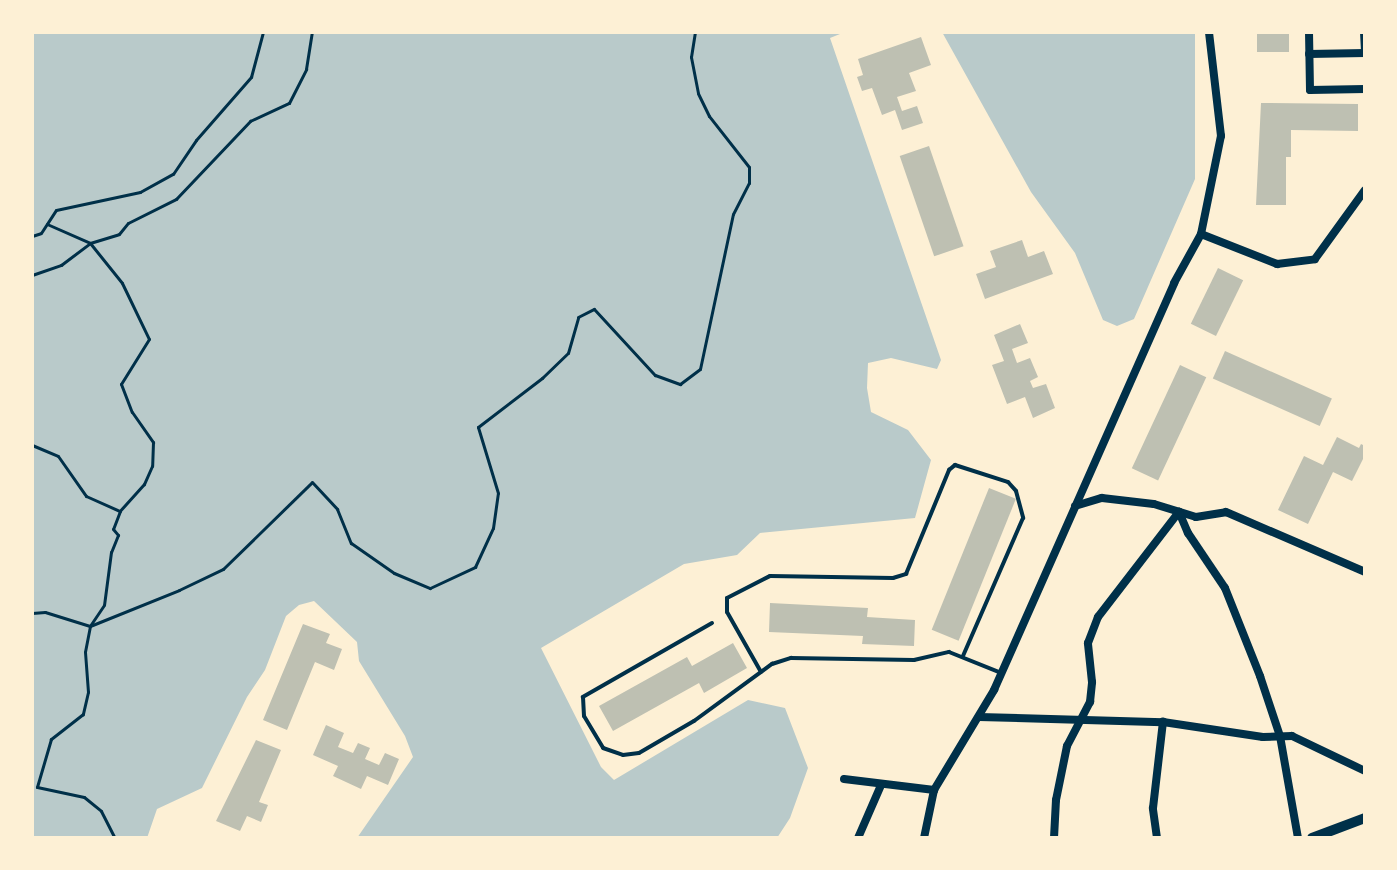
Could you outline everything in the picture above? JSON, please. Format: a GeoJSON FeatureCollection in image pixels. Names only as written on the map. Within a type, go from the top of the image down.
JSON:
{"type":"FeatureCollection","features":[{"type":"Feature","properties":{"kind":"street"},"geometry":{"type":"LineString","coordinates":[[924,838],[934,790],[1002,673],[1174,283],[1201,234],[1221,136],[1209,32]]}},
{"type":"Feature","properties":{"kind":"street"},"geometry":{"type":"LineString","coordinates":[[1309,32],[1310,90],[1365,89]]}},
{"type":"Feature","properties":{"kind":"street"},"geometry":{"type":"LineString","coordinates":[[1309,54],[1365,53],[1364,32]]}},
{"type":"Feature","properties":{"kind":"street"},"geometry":{"type":"LineString","coordinates":[[1201,234],[1277,264],[1315,259],[1365,190]]}},
{"type":"Feature","properties":{"kind":"street"},"geometry":{"type":"LineString","coordinates":[[1075,506],[1102,498],[1154,504],[1196,517],[1226,512],[1365,572]]}},
{"type":"Feature","properties":{"kind":"street"},"geometry":{"type":"LineString","coordinates":[[1054,838],[1056,800],[1067,746],[1090,702],[1092,682],[1088,643],[1098,617],[1179,512]]}},
{"type":"Feature","properties":{"kind":"street"},"geometry":{"type":"LineString","coordinates":[[1179,512],[1188,533],[1225,588],[1280,736],[1298,838]]}},
{"type":"Feature","properties":{"kind":"street"},"geometry":{"type":"LineString","coordinates":[[979,717],[1163,722],[1263,737],[1292,736],[1365,771]]}},
{"type":"Feature","properties":{"kind":"street"},"geometry":{"type":"LineString","coordinates":[[1157,838],[1153,808],[1163,722]]}},
{"type":"Feature","properties":{"kind":"street"},"geometry":{"type":"LineString","coordinates":[[844,779],[934,790]]}},
{"type":"Feature","properties":{"kind":"street"},"geometry":{"type":"LineString","coordinates":[[858,838],[881,785]]}},
{"type":"Feature","properties":{"kind":"street"},"geometry":{"type":"LineString","coordinates":[[1312,838],[1365,818]]}},
{"type":"Feature","properties":{"kind":"lane"},"geometry":{"type":"LineString","coordinates":[[761,672],[727,612],[727,598],[770,576],[893,578],[906,574],[949,470],[955,465],[1008,482],[1016,491],[1023,513],[1022,525],[963,656]]}},
{"type":"Feature","properties":{"kind":"lane"},"geometry":{"type":"LineString","coordinates":[[712,623],[583,697],[584,716],[603,748],[623,755],[639,753],[694,721],[761,672],[791,658],[914,660],[944,653],[963,656],[1002,673]]}},
{"type":"Feature","properties":{"kind":"path"},"geometry":{"type":"LineString","coordinates":[[32,236],[41,233],[56,210],[140,192],[173,174],[196,140],[251,77],[263,32]]}},
{"type":"Feature","properties":{"kind":"path"},"geometry":{"type":"LineString","coordinates":[[32,275],[61,265],[90,243],[119,234],[128,223],[176,199],[250,121],[289,103],[306,69],[312,32]]}},
{"type":"Feature","properties":{"kind":"path"},"geometry":{"type":"LineString","coordinates":[[32,613],[45,612],[90,626],[129,612],[223,569],[312,482],[337,509],[351,543],[394,573],[430,588],[475,567],[493,528],[498,493],[478,427],[542,378],[568,353],[578,317],[594,309],[655,375],[680,384],[700,369],[733,214],[749,183],[749,167],[709,116],[698,93],[691,57],[695,32]]}},
{"type":"Feature","properties":{"kind":"path"},"geometry":{"type":"LineString","coordinates":[[47,224],[90,243],[122,283],[149,339],[121,384],[132,412],[153,442],[152,466],[144,484],[120,511],[113,529],[118,535],[111,552],[104,605],[90,626],[85,652],[88,692],[83,714],[51,739],[37,787],[84,797],[101,811],[115,838]]}},
{"type":"Feature","properties":{"kind":"path"},"geometry":{"type":"LineString","coordinates":[[32,445],[58,456],[86,496],[120,511]]}},
{"type":"Feature","properties":{"kind":"shaded area"},"geometry":{"type":"Polygon","coordinates":[[[32,32],[845,32],[830,38],[941,360],[937,369],[891,358],[868,363],[867,388],[871,412],[908,430],[931,460],[915,518],[760,533],[737,555],[684,564],[541,648],[601,767],[614,780],[748,700],[785,708],[808,768],[790,818],[777,838],[357,838],[413,757],[405,736],[359,661],[357,642],[314,601],[299,605],[286,616],[265,670],[247,697],[202,788],[157,809],[147,838],[32,838],[32,32]]]}},
{"type":"Feature","properties":{"kind":"shaded area"},"geometry":{"type":"Polygon","coordinates":[[[942,32],[1195,32],[1195,179],[1134,319],[1117,326],[1103,320],[1075,253],[1031,192],[942,32]]]}},
{"type":"Feature","properties":{"kind":"building"},"geometry":{"type":"Polygon","coordinates":[[[1257,32],[1289,32],[1289,52],[1257,52],[1257,32]]]}},
{"type":"Feature","properties":{"kind":"building"},"geometry":{"type":"Polygon","coordinates":[[[921,37],[931,65],[909,73],[916,91],[897,97],[902,111],[917,106],[923,123],[902,130],[895,110],[882,115],[872,88],[862,91],[857,77],[863,75],[858,59],[921,37]]]}},
{"type":"Feature","properties":{"kind":"building"},"geometry":{"type":"Polygon","coordinates":[[[1261,103],[1358,104],[1358,131],[1291,130],[1291,157],[1286,157],[1286,205],[1256,205],[1261,103]]]}},
{"type":"Feature","properties":{"kind":"building"},"geometry":{"type":"Polygon","coordinates":[[[929,146],[964,246],[934,256],[900,156],[929,146]]]}},
{"type":"Feature","properties":{"kind":"building"},"geometry":{"type":"Polygon","coordinates":[[[1022,240],[1028,257],[1044,251],[1053,274],[985,299],[976,274],[996,267],[990,251],[1022,240]]]}},
{"type":"Feature","properties":{"kind":"building"},"geometry":{"type":"Polygon","coordinates":[[[1218,268],[1243,280],[1216,336],[1191,324],[1218,268]]]}},
{"type":"Feature","properties":{"kind":"building"},"geometry":{"type":"Polygon","coordinates":[[[1020,324],[1028,343],[1012,349],[1017,363],[1030,358],[1038,377],[1030,381],[1033,388],[1046,384],[1055,408],[1033,418],[1025,397],[1007,404],[992,365],[1004,361],[994,335],[1020,324]]]}},
{"type":"Feature","properties":{"kind":"building"},"geometry":{"type":"Polygon","coordinates":[[[1225,351],[1332,399],[1320,426],[1213,378],[1225,351]]]}},
{"type":"Feature","properties":{"kind":"building"},"geometry":{"type":"Polygon","coordinates":[[[1180,365],[1206,377],[1158,481],[1132,468],[1180,365]]]}},
{"type":"Feature","properties":{"kind":"building"},"geometry":{"type":"Polygon","coordinates":[[[1337,437],[1359,448],[1361,444],[1365,446],[1365,455],[1352,481],[1333,472],[1308,524],[1278,510],[1304,456],[1323,465],[1337,437]]]}},
{"type":"Feature","properties":{"kind":"building"},"geometry":{"type":"Polygon","coordinates":[[[989,488],[1016,499],[959,641],[932,630],[989,488]]]}},
{"type":"Feature","properties":{"kind":"building"},"geometry":{"type":"Polygon","coordinates":[[[770,603],[868,608],[867,617],[915,620],[914,646],[862,644],[863,636],[769,632],[770,603]]]}},
{"type":"Feature","properties":{"kind":"building"},"geometry":{"type":"Polygon","coordinates":[[[303,624],[330,634],[326,643],[342,649],[334,670],[315,662],[287,730],[263,720],[303,624]]]}},
{"type":"Feature","properties":{"kind":"building"},"geometry":{"type":"Polygon","coordinates":[[[733,643],[747,668],[704,693],[699,683],[613,731],[599,706],[687,657],[692,666],[733,643]]]}},
{"type":"Feature","properties":{"kind":"building"},"geometry":{"type":"Polygon","coordinates":[[[326,725],[344,733],[338,747],[353,753],[358,743],[370,748],[365,759],[379,765],[385,753],[399,759],[388,785],[367,776],[361,789],[333,776],[338,766],[313,755],[326,725]]]}},
{"type":"Feature","properties":{"kind":"building"},"geometry":{"type":"Polygon","coordinates":[[[256,740],[281,750],[259,802],[268,805],[261,822],[247,816],[240,831],[216,821],[256,740]]]}}]}
